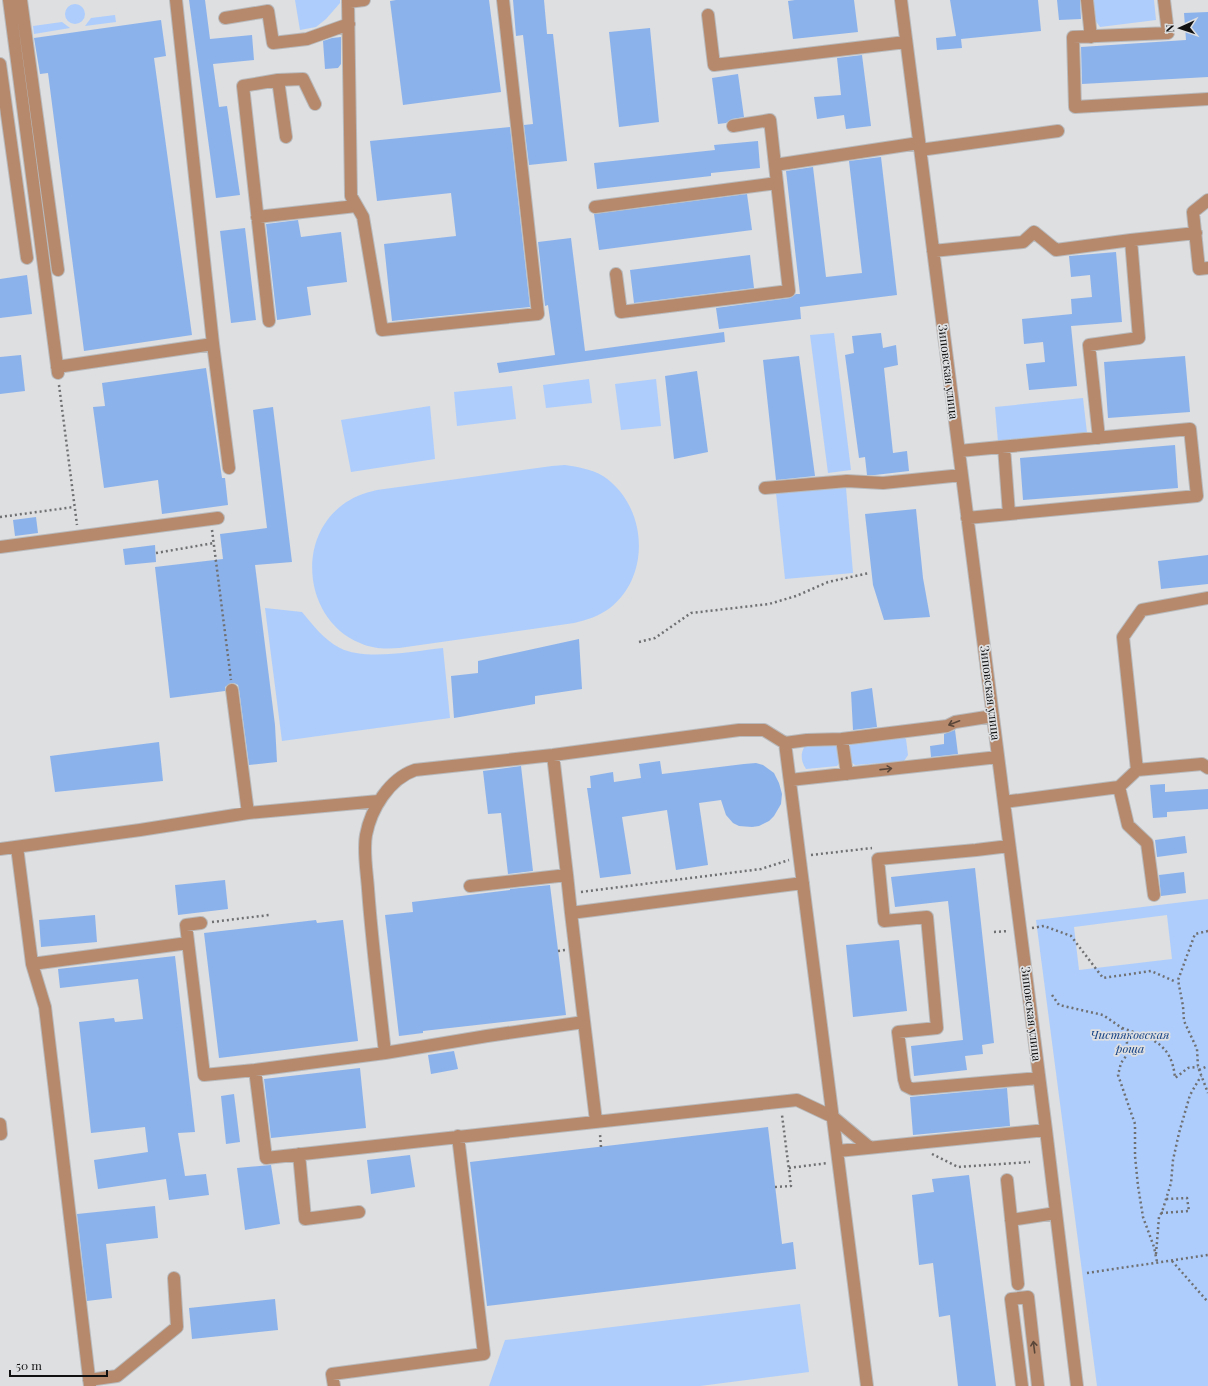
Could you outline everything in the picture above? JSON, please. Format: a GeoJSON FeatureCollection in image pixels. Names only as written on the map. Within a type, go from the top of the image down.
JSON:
{"type":"FeatureCollection","features":[{"type":"Feature","properties":{"kind":"street"},"geometry":{"type":"LineString","coordinates":[[9,0],[57,370],[213,344]]}},
{"type":"Feature","properties":{"kind":"street"},"geometry":{"type":"LineString","coordinates":[[21,0],[58,270]]}},
{"type":"Feature","properties":{"kind":"street"},"geometry":{"type":"LineString","coordinates":[[176,0],[213,344],[229,468]]}},
{"type":"Feature","properties":{"kind":"street"},"geometry":{"type":"LineString","coordinates":[[364,0],[348,1],[350,196],[363,217],[382,330],[538,314],[503,0]]}},
{"type":"Feature","properties":{"kind":"street","name":"Зиповская улица"},"geometry":{"type":"LineString","coordinates":[[901,0],[1046,1130],[1077,1386]]}},
{"type":"Feature","properties":{"kind":"street"},"geometry":{"type":"LineString","coordinates":[[1087,0],[1091,36]]}},
{"type":"Feature","properties":{"kind":"street"},"geometry":{"type":"LineString","coordinates":[[1164,0],[1168,33],[1072,37],[1075,107],[1208,99]]}},
{"type":"Feature","properties":{"kind":"street"},"geometry":{"type":"LineString","coordinates":[[225,18],[268,12],[273,43],[306,39],[349,24]]}},
{"type":"Feature","properties":{"kind":"street"},"geometry":{"type":"LineString","coordinates":[[708,15],[714,65],[906,42]]}},
{"type":"Feature","properties":{"kind":"street"},"geometry":{"type":"LineString","coordinates":[[0,70],[27,258]]}},
{"type":"Feature","properties":{"kind":"street"},"geometry":{"type":"LineString","coordinates":[[269,321],[243,86],[278,80],[303,79],[315,104]]}},
{"type":"Feature","properties":{"kind":"street"},"geometry":{"type":"LineString","coordinates":[[278,80],[286,138]]}},
{"type":"Feature","properties":{"kind":"street"},"geometry":{"type":"LineString","coordinates":[[616,274],[621,312],[789,291],[770,120],[733,126]]}},
{"type":"Feature","properties":{"kind":"street"},"geometry":{"type":"LineString","coordinates":[[775,165],[920,146],[1058,132]]}},
{"type":"Feature","properties":{"kind":"street"},"geometry":{"type":"LineString","coordinates":[[595,207],[777,183]]}},
{"type":"Feature","properties":{"kind":"street"},"geometry":{"type":"LineString","coordinates":[[1208,200],[1193,212],[1199,268],[1208,268]]}},
{"type":"Feature","properties":{"kind":"street"},"geometry":{"type":"LineString","coordinates":[[257,217],[356,206]]}},
{"type":"Feature","properties":{"kind":"street"},"geometry":{"type":"LineString","coordinates":[[933,252],[1023,242],[1034,232],[1056,250],[1196,233]]}},
{"type":"Feature","properties":{"kind":"street"},"geometry":{"type":"LineString","coordinates":[[1099,438],[1090,345],[1139,338],[1132,240]]}},
{"type":"Feature","properties":{"kind":"street"},"geometry":{"type":"LineString","coordinates":[[959,451],[1190,429],[1197,496],[967,518]]}},
{"type":"Feature","properties":{"kind":"street"},"geometry":{"type":"LineString","coordinates":[[1004,447],[1009,514]]}},
{"type":"Feature","properties":{"kind":"street"},"geometry":{"type":"LineString","coordinates":[[765,488],[847,481],[883,483],[962,475]]}},
{"type":"Feature","properties":{"kind":"street"},"geometry":{"type":"LineString","coordinates":[[0,547],[214,519]]}},
{"type":"Feature","properties":{"kind":"street"},"geometry":{"type":"LineString","coordinates":[[1137,770],[1123,637],[1142,610],[1208,598]]}},
{"type":"Feature","properties":{"kind":"street"},"geometry":{"type":"LineString","coordinates":[[232,690],[248,813]]}},
{"type":"Feature","properties":{"kind":"street"},"geometry":{"type":"LineString","coordinates":[[385,1053],[369,900],[365,841],[373,813],[379,801],[396,780],[406,773],[415,770],[553,755],[739,730],[764,730],[785,743],[807,740],[842,739],[947,726],[955,722],[993,716]]}},
{"type":"Feature","properties":{"kind":"street"},"geometry":{"type":"LineString","coordinates":[[842,739],[847,774]]}},
{"type":"Feature","properties":{"kind":"street"},"geometry":{"type":"LineString","coordinates":[[785,743],[867,1386]]}},
{"type":"Feature","properties":{"kind":"street"},"geometry":{"type":"LineString","coordinates":[[553,755],[584,1022],[593,1121]]}},
{"type":"Feature","properties":{"kind":"street"},"geometry":{"type":"LineString","coordinates":[[790,780],[998,757]]}},
{"type":"Feature","properties":{"kind":"street"},"geometry":{"type":"LineString","coordinates":[[1004,802],[1119,787],[1137,770],[1202,764],[1208,768]]}},
{"type":"Feature","properties":{"kind":"street"},"geometry":{"type":"LineString","coordinates":[[1119,787],[1128,824],[1147,844],[1154,895]]}},
{"type":"Feature","properties":{"kind":"street"},"geometry":{"type":"LineString","coordinates":[[0,849],[248,813],[379,801]]}},
{"type":"Feature","properties":{"kind":"street"},"geometry":{"type":"LineString","coordinates":[[1009,846],[878,859],[884,921],[927,917],[938,1028],[898,1032],[904,1079],[906,1086],[912,1089],[1039,1078]]}},
{"type":"Feature","properties":{"kind":"street"},"geometry":{"type":"LineString","coordinates":[[17,847],[32,964],[45,1007],[90,1383],[117,1376],[177,1327],[174,1278]]}},
{"type":"Feature","properties":{"kind":"street"},"geometry":{"type":"LineString","coordinates":[[470,886],[567,875]]}},
{"type":"Feature","properties":{"kind":"street"},"geometry":{"type":"LineString","coordinates":[[571,913],[803,883]]}},
{"type":"Feature","properties":{"kind":"street"},"geometry":{"type":"LineString","coordinates":[[201,924],[186,926],[204,1075],[385,1053],[584,1022]]}},
{"type":"Feature","properties":{"kind":"street"},"geometry":{"type":"LineString","coordinates":[[32,964],[188,943]]}},
{"type":"Feature","properties":{"kind":"street"},"geometry":{"type":"LineString","coordinates":[[255,1070],[266,1158],[593,1121],[797,1100],[833,1117],[869,1147]]}},
{"type":"Feature","properties":{"kind":"street"},"geometry":{"type":"LineString","coordinates":[[0,1124],[0,1134]]}},
{"type":"Feature","properties":{"kind":"street"},"geometry":{"type":"LineString","coordinates":[[838,1156],[869,1147],[1046,1130]]}},
{"type":"Feature","properties":{"kind":"street"},"geometry":{"type":"LineString","coordinates":[[334,1386],[332,1374],[484,1354],[458,1136]]}},
{"type":"Feature","properties":{"kind":"street"},"geometry":{"type":"LineString","coordinates":[[299,1154],[305,1219],[359,1212]]}},
{"type":"Feature","properties":{"kind":"street"},"geometry":{"type":"LineString","coordinates":[[1006,1180],[1018,1284]]}},
{"type":"Feature","properties":{"kind":"street"},"geometry":{"type":"LineString","coordinates":[[1011,1220],[1056,1213]]}},
{"type":"Feature","properties":{"kind":"street"},"geometry":{"type":"LineString","coordinates":[[1022,1386],[1011,1299],[1028,1297],[1038,1386]]}},
{"type":"Feature","properties":{"kind":"path"},"geometry":{"type":"LineString","coordinates":[[57,370],[78,537]]}},
{"type":"Feature","properties":{"kind":"path"},"geometry":{"type":"LineString","coordinates":[[0,516],[74,507]]}},
{"type":"Feature","properties":{"kind":"path"},"geometry":{"type":"LineString","coordinates":[[214,519],[214,543],[232,690]]}},
{"type":"Feature","properties":{"kind":"path"},"geometry":{"type":"LineString","coordinates":[[156,553],[214,543]]}},
{"type":"Feature","properties":{"kind":"path"},"geometry":{"type":"LineString","coordinates":[[639,642],[655,638],[691,613],[769,604],[796,596],[828,582],[869,573]]}},
{"type":"Feature","properties":{"kind":"path"},"geometry":{"type":"LineString","coordinates":[[568,894],[761,869],[800,856],[876,848]]}},
{"type":"Feature","properties":{"kind":"path"},"geometry":{"type":"LineString","coordinates":[[201,924],[270,915]]}},
{"type":"Feature","properties":{"kind":"path"},"geometry":{"type":"LineString","coordinates":[[1044,926],[1071,936],[1103,978],[1151,971],[1174,981]]}},
{"type":"Feature","properties":{"kind":"path"},"geometry":{"type":"LineString","coordinates":[[1208,931],[1195,934],[1178,980],[1184,1021],[1197,1049],[1198,1068],[1208,1093]]}},
{"type":"Feature","properties":{"kind":"path"},"geometry":{"type":"LineString","coordinates":[[1052,995],[1059,1005],[1102,1015],[1122,1028],[1154,1041],[1168,1052],[1174,1066],[1175,1078],[1188,1068],[1208,1066]]}},
{"type":"Feature","properties":{"kind":"path"},"geometry":{"type":"LineString","coordinates":[[1122,1028],[1127,1042],[1126,1056],[1121,1063],[1118,1075],[1135,1124],[1135,1156],[1138,1186],[1143,1217],[1154,1247],[1157,1262]]}},
{"type":"Feature","properties":{"kind":"path"},"geometry":{"type":"LineString","coordinates":[[1156,1256],[1159,1217],[1171,1183],[1173,1160],[1179,1133],[1190,1095],[1201,1076]]}},
{"type":"Feature","properties":{"kind":"path"},"geometry":{"type":"LineString","coordinates":[[774,1116],[782,1115],[791,1186],[775,1187]]}},
{"type":"Feature","properties":{"kind":"path"},"geometry":{"type":"LineString","coordinates":[[593,1121],[600,1134],[601,1147]]}},
{"type":"Feature","properties":{"kind":"path"},"geometry":{"type":"LineString","coordinates":[[600,1134],[608,1134]]}},
{"type":"Feature","properties":{"kind":"path"},"geometry":{"type":"LineString","coordinates":[[928,1152],[958,1167],[1030,1162]]}},
{"type":"Feature","properties":{"kind":"path"},"geometry":{"type":"LineString","coordinates":[[789,1168],[838,1156]]}},
{"type":"Feature","properties":{"kind":"path"},"geometry":{"type":"LineString","coordinates":[[1161,1213],[1189,1211],[1187,1198],[1166,1199]]}},
{"type":"Feature","properties":{"kind":"path"},"geometry":{"type":"LineString","coordinates":[[1087,1272],[1208,1255]]}},
{"type":"Feature","properties":{"kind":"path"},"geometry":{"type":"LineString","coordinates":[[1172,1260],[1208,1302]]}},
{"type":"Feature","properties":{"kind":"green space"},"geometry":{"type":"Polygon","coordinates":[[[295,0],[340,0],[340,3],[326,19],[316,27],[300,30],[295,0]]]}},
{"type":"Feature","properties":{"kind":"green space"},"geometry":{"type":"Polygon","coordinates":[[[1093,0],[1154,0],[1156,20],[1100,27],[1095,20],[1093,0]]]}},
{"type":"Feature","properties":{"kind":"green space"},"geometry":{"type":"Polygon","coordinates":[[[75,4],[82,7],[85,14],[82,21],[75,24],[68,21],[65,14],[68,7],[75,4]]]}},
{"type":"Feature","properties":{"kind":"green space"},"geometry":{"type":"Polygon","coordinates":[[[115,15],[116,22],[85,26],[91,18],[115,15]]]}},
{"type":"Feature","properties":{"kind":"green space"},"geometry":{"type":"Polygon","coordinates":[[[62,22],[70,28],[34,34],[33,26],[62,22]]]}},
{"type":"Feature","properties":{"kind":"green space"},"geometry":{"type":"Polygon","coordinates":[[[834,333],[851,470],[828,473],[810,335],[834,333]]]}},
{"type":"Feature","properties":{"kind":"green space"},"geometry":{"type":"Polygon","coordinates":[[[589,379],[592,403],[546,408],[543,385],[589,379]]]}},
{"type":"Feature","properties":{"kind":"green space"},"geometry":{"type":"Polygon","coordinates":[[[656,379],[661,426],[621,430],[615,384],[656,379]]]}},
{"type":"Feature","properties":{"kind":"green space"},"geometry":{"type":"Polygon","coordinates":[[[512,386],[516,419],[457,426],[454,392],[512,386]]]}},
{"type":"Feature","properties":{"kind":"green space"},"geometry":{"type":"Polygon","coordinates":[[[1083,398],[1087,433],[998,442],[995,407],[1083,398]]]}},
{"type":"Feature","properties":{"kind":"green space"},"geometry":{"type":"Polygon","coordinates":[[[430,406],[435,459],[351,472],[341,420],[430,406]]]}},
{"type":"Feature","properties":{"kind":"green space"},"geometry":{"type":"Polygon","coordinates":[[[565,465],[589,470],[603,476],[618,489],[629,504],[636,522],[639,540],[638,559],[633,578],[624,594],[606,611],[584,621],[574,623],[399,648],[380,648],[360,643],[342,632],[328,617],[318,599],[313,580],[313,559],[317,540],[326,521],[349,500],[367,492],[377,490],[565,465]]]}},
{"type":"Feature","properties":{"kind":"green space"},"geometry":{"type":"Polygon","coordinates":[[[846,488],[853,573],[785,579],[776,493],[846,488]]]}},
{"type":"Feature","properties":{"kind":"green space"},"geometry":{"type":"Polygon","coordinates":[[[265,608],[302,612],[329,641],[334,645],[350,652],[376,655],[443,648],[450,718],[282,741],[265,608]]]}},
{"type":"Feature","properties":{"kind":"green space"},"geometry":{"type":"Polygon","coordinates":[[[899,734],[906,739],[908,755],[904,761],[855,765],[850,761],[849,746],[853,740],[899,734]]]}},
{"type":"Feature","properties":{"kind":"green space"},"geometry":{"type":"Polygon","coordinates":[[[832,743],[840,746],[841,761],[837,766],[806,769],[802,758],[802,752],[805,746],[832,743]]]}},
{"type":"Feature","properties":{"kind":"green space","name":"Чистяковская роща"},"geometry":{"type":"Polygon","coordinates":[[[1208,899],[1208,1386],[1097,1386],[1036,920],[1208,899]],[[1167,915],[1074,927],[1079,970],[1172,959],[1167,915]]]}},
{"type":"Feature","properties":{"kind":"green space"},"geometry":{"type":"Polygon","coordinates":[[[800,1304],[809,1372],[700,1386],[489,1386],[505,1340],[800,1304]]]}},
{"type":"Feature","properties":{"kind":"building"},"geometry":{"type":"Polygon","coordinates":[[[189,0],[205,0],[210,39],[252,35],[254,60],[213,64],[219,107],[227,106],[240,195],[216,198],[189,0]]]}},
{"type":"Feature","properties":{"kind":"building"},"geometry":{"type":"Polygon","coordinates":[[[489,0],[501,92],[403,105],[390,1],[489,0]]]}},
{"type":"Feature","properties":{"kind":"building"},"geometry":{"type":"Polygon","coordinates":[[[513,0],[544,0],[547,34],[553,34],[567,161],[529,165],[524,125],[533,124],[523,35],[516,36],[513,0]]]}},
{"type":"Feature","properties":{"kind":"building"},"geometry":{"type":"Polygon","coordinates":[[[854,0],[858,32],[793,39],[788,1],[854,0]]]}},
{"type":"Feature","properties":{"kind":"building"},"geometry":{"type":"Polygon","coordinates":[[[950,0],[1038,0],[1041,31],[961,39],[962,48],[937,50],[936,38],[956,36],[950,0]]]}},
{"type":"Feature","properties":{"kind":"building"},"geometry":{"type":"Polygon","coordinates":[[[1057,0],[1080,0],[1081,19],[1059,20],[1057,0]]]}},
{"type":"Feature","properties":{"kind":"building"},"geometry":{"type":"Polygon","coordinates":[[[1208,12],[1208,77],[1082,84],[1081,47],[1186,40],[1184,13],[1208,12]]]}},
{"type":"Feature","properties":{"kind":"building"},"geometry":{"type":"Polygon","coordinates":[[[161,20],[166,56],[154,58],[192,335],[84,351],[48,73],[40,74],[34,38],[161,20]]]}},
{"type":"Feature","properties":{"kind":"building"},"geometry":{"type":"Polygon","coordinates":[[[650,28],[659,122],[619,127],[609,32],[650,28]]]}},
{"type":"Feature","properties":{"kind":"building"},"geometry":{"type":"Polygon","coordinates":[[[341,37],[341,64],[338,68],[325,69],[323,41],[341,37]]]}},
{"type":"Feature","properties":{"kind":"building"},"geometry":{"type":"Polygon","coordinates":[[[862,55],[871,126],[846,129],[844,115],[817,119],[814,97],[841,95],[837,58],[862,55]]]}},
{"type":"Feature","properties":{"kind":"building"},"geometry":{"type":"Polygon","coordinates":[[[738,74],[744,117],[718,124],[712,78],[738,74]]]}},
{"type":"Feature","properties":{"kind":"building"},"geometry":{"type":"Polygon","coordinates":[[[510,127],[530,307],[392,321],[384,244],[456,236],[451,193],[377,201],[370,141],[510,127]]]}},
{"type":"Feature","properties":{"kind":"building"},"geometry":{"type":"Polygon","coordinates":[[[758,141],[760,168],[711,173],[711,176],[597,189],[594,163],[715,150],[714,145],[758,141]]]}},
{"type":"Feature","properties":{"kind":"building"},"geometry":{"type":"Polygon","coordinates":[[[881,157],[897,295],[800,307],[801,319],[719,329],[716,308],[790,298],[796,294],[800,294],[786,171],[813,167],[826,277],[862,273],[849,161],[881,157]]]}},
{"type":"Feature","properties":{"kind":"building"},"geometry":{"type":"Polygon","coordinates":[[[747,194],[752,230],[599,250],[594,214],[747,194]]]}},
{"type":"Feature","properties":{"kind":"building"},"geometry":{"type":"Polygon","coordinates":[[[298,220],[301,237],[341,232],[347,282],[307,287],[311,315],[277,320],[266,224],[298,220]]]}},
{"type":"Feature","properties":{"kind":"building"},"geometry":{"type":"Polygon","coordinates":[[[245,228],[256,320],[231,323],[220,231],[245,228]]]}},
{"type":"Feature","properties":{"kind":"building"},"geometry":{"type":"Polygon","coordinates":[[[571,238],[585,351],[724,332],[725,342],[499,373],[497,363],[555,355],[548,305],[545,306],[538,242],[571,238]]]}},
{"type":"Feature","properties":{"kind":"building"},"geometry":{"type":"Polygon","coordinates":[[[1116,252],[1122,322],[1071,326],[1077,386],[1029,390],[1026,364],[1045,362],[1043,342],[1024,344],[1022,319],[1072,314],[1071,299],[1092,297],[1090,275],[1071,277],[1069,256],[1116,252]]]}},
{"type":"Feature","properties":{"kind":"building"},"geometry":{"type":"Polygon","coordinates":[[[750,255],[754,288],[634,303],[630,270],[750,255]]]}},
{"type":"Feature","properties":{"kind":"building"},"geometry":{"type":"Polygon","coordinates":[[[27,275],[32,314],[0,318],[0,279],[27,275]]]}},
{"type":"Feature","properties":{"kind":"building"},"geometry":{"type":"Polygon","coordinates":[[[881,333],[883,348],[896,345],[898,365],[884,368],[893,453],[907,451],[909,471],[867,475],[865,457],[859,458],[845,355],[854,353],[852,336],[881,333]]]}},
{"type":"Feature","properties":{"kind":"building"},"geometry":{"type":"Polygon","coordinates":[[[21,355],[25,391],[0,394],[0,357],[21,355]]]}},
{"type":"Feature","properties":{"kind":"building"},"geometry":{"type":"Polygon","coordinates":[[[799,356],[815,476],[776,480],[763,360],[799,356]]]}},
{"type":"Feature","properties":{"kind":"building"},"geometry":{"type":"Polygon","coordinates":[[[1185,356],[1190,412],[1108,418],[1104,362],[1185,356]]]}},
{"type":"Feature","properties":{"kind":"building"},"geometry":{"type":"Polygon","coordinates":[[[206,368],[222,478],[225,478],[228,505],[162,514],[158,480],[104,488],[93,407],[105,406],[102,383],[206,368]]]}},
{"type":"Feature","properties":{"kind":"building"},"geometry":{"type":"Polygon","coordinates":[[[697,371],[708,452],[674,459],[665,376],[697,371]]]}},
{"type":"Feature","properties":{"kind":"building"},"geometry":{"type":"Polygon","coordinates":[[[273,407],[292,562],[255,565],[275,725],[277,762],[249,765],[238,685],[231,683],[225,687],[225,691],[170,698],[155,567],[223,559],[220,534],[267,528],[253,410],[273,407]]]}},
{"type":"Feature","properties":{"kind":"building"},"geometry":{"type":"Polygon","coordinates":[[[1175,445],[1178,488],[1023,500],[1020,458],[1175,445]]]}},
{"type":"Feature","properties":{"kind":"building"},"geometry":{"type":"Polygon","coordinates":[[[916,509],[923,578],[930,617],[884,620],[873,585],[865,514],[916,509]]]}},
{"type":"Feature","properties":{"kind":"building"},"geometry":{"type":"Polygon","coordinates":[[[36,517],[38,533],[15,536],[13,520],[36,517]]]}},
{"type":"Feature","properties":{"kind":"building"},"geometry":{"type":"Polygon","coordinates":[[[155,545],[156,562],[125,565],[123,549],[155,545]]]}},
{"type":"Feature","properties":{"kind":"building"},"geometry":{"type":"Polygon","coordinates":[[[1208,555],[1208,584],[1161,589],[1158,561],[1208,555]]]}},
{"type":"Feature","properties":{"kind":"building"},"geometry":{"type":"Polygon","coordinates":[[[579,639],[582,689],[535,696],[535,704],[454,718],[451,676],[478,673],[478,661],[579,639]]]}},
{"type":"Feature","properties":{"kind":"building"},"geometry":{"type":"Polygon","coordinates":[[[872,688],[877,727],[853,730],[851,692],[872,688]]]}},
{"type":"Feature","properties":{"kind":"building"},"geometry":{"type":"Polygon","coordinates":[[[955,730],[958,754],[931,757],[930,746],[944,744],[944,734],[955,730]]]}},
{"type":"Feature","properties":{"kind":"building"},"geometry":{"type":"Polygon","coordinates":[[[159,742],[163,781],[55,792],[50,756],[159,742]]]}},
{"type":"Feature","properties":{"kind":"building"},"geometry":{"type":"Polygon","coordinates":[[[660,761],[662,774],[744,764],[756,763],[763,765],[774,773],[779,783],[782,794],[781,804],[774,816],[769,821],[759,826],[752,827],[739,826],[733,823],[726,815],[721,800],[699,803],[708,865],[676,870],[667,810],[622,817],[631,874],[600,878],[587,788],[591,788],[590,776],[613,772],[614,782],[641,778],[639,764],[660,761]]]}},
{"type":"Feature","properties":{"kind":"building"},"geometry":{"type":"Polygon","coordinates":[[[521,766],[533,871],[508,874],[501,813],[488,814],[483,771],[521,766]]]}},
{"type":"Feature","properties":{"kind":"building"},"geometry":{"type":"Polygon","coordinates":[[[1165,784],[1165,792],[1208,789],[1208,809],[1167,812],[1167,817],[1153,818],[1150,785],[1165,784]]]}},
{"type":"Feature","properties":{"kind":"building"},"geometry":{"type":"Polygon","coordinates":[[[1185,836],[1187,853],[1157,857],[1155,840],[1185,836]]]}},
{"type":"Feature","properties":{"kind":"building"},"geometry":{"type":"Polygon","coordinates":[[[975,868],[994,1043],[982,1045],[983,1054],[965,1056],[967,1070],[914,1076],[911,1046],[963,1040],[948,901],[895,907],[891,877],[975,868]]]}},
{"type":"Feature","properties":{"kind":"building"},"geometry":{"type":"Polygon","coordinates":[[[1184,872],[1186,893],[1161,896],[1159,875],[1184,872]]]}},
{"type":"Feature","properties":{"kind":"building"},"geometry":{"type":"Polygon","coordinates":[[[225,880],[228,909],[178,915],[175,885],[225,880]]]}},
{"type":"Feature","properties":{"kind":"building"},"geometry":{"type":"Polygon","coordinates":[[[550,885],[566,1015],[423,1031],[423,1033],[399,1036],[385,915],[413,912],[412,902],[550,885]]]}},
{"type":"Feature","properties":{"kind":"building"},"geometry":{"type":"Polygon","coordinates":[[[95,915],[97,942],[41,947],[39,920],[95,915]]]}},
{"type":"Feature","properties":{"kind":"building"},"geometry":{"type":"Polygon","coordinates":[[[316,920],[317,923],[343,920],[358,1041],[219,1058],[204,933],[316,920]]]}},
{"type":"Feature","properties":{"kind":"building"},"geometry":{"type":"Polygon","coordinates":[[[899,940],[907,1011],[853,1017],[846,945],[899,940]]]}},
{"type":"Feature","properties":{"kind":"building"},"geometry":{"type":"Polygon","coordinates":[[[175,956],[195,1132],[178,1133],[185,1176],[206,1174],[209,1195],[169,1200],[166,1179],[98,1189],[94,1160],[148,1152],[145,1127],[91,1133],[79,1022],[114,1018],[115,1022],[143,1019],[138,979],[60,988],[58,969],[175,956]]]}},
{"type":"Feature","properties":{"kind":"building"},"geometry":{"type":"Polygon","coordinates":[[[454,1051],[458,1069],[431,1074],[428,1055],[454,1051]]]}},
{"type":"Feature","properties":{"kind":"building"},"geometry":{"type":"Polygon","coordinates":[[[360,1068],[366,1128],[271,1138],[264,1079],[360,1068]]]}},
{"type":"Feature","properties":{"kind":"building"},"geometry":{"type":"Polygon","coordinates":[[[1007,1088],[1010,1126],[913,1135],[910,1097],[1007,1088]]]}},
{"type":"Feature","properties":{"kind":"building"},"geometry":{"type":"Polygon","coordinates":[[[234,1094],[240,1142],[226,1144],[221,1096],[234,1094]]]}},
{"type":"Feature","properties":{"kind":"building"},"geometry":{"type":"Polygon","coordinates":[[[768,1127],[782,1244],[793,1242],[796,1269],[487,1306],[470,1162],[768,1127]]]}},
{"type":"Feature","properties":{"kind":"building"},"geometry":{"type":"Polygon","coordinates":[[[410,1155],[415,1187],[371,1194],[367,1160],[410,1155]]]}},
{"type":"Feature","properties":{"kind":"building"},"geometry":{"type":"Polygon","coordinates":[[[271,1165],[280,1224],[245,1230],[237,1168],[271,1165]]]}},
{"type":"Feature","properties":{"kind":"building"},"geometry":{"type":"Polygon","coordinates":[[[969,1175],[996,1386],[958,1386],[950,1315],[939,1317],[933,1263],[919,1265],[912,1195],[934,1192],[932,1179],[969,1175]]]}},
{"type":"Feature","properties":{"kind":"building"},"geometry":{"type":"Polygon","coordinates":[[[155,1206],[158,1238],[106,1244],[112,1298],[87,1301],[77,1214],[155,1206]]]}},
{"type":"Feature","properties":{"kind":"building"},"geometry":{"type":"Polygon","coordinates":[[[275,1299],[278,1330],[192,1339],[189,1308],[275,1299]]]}}]}
